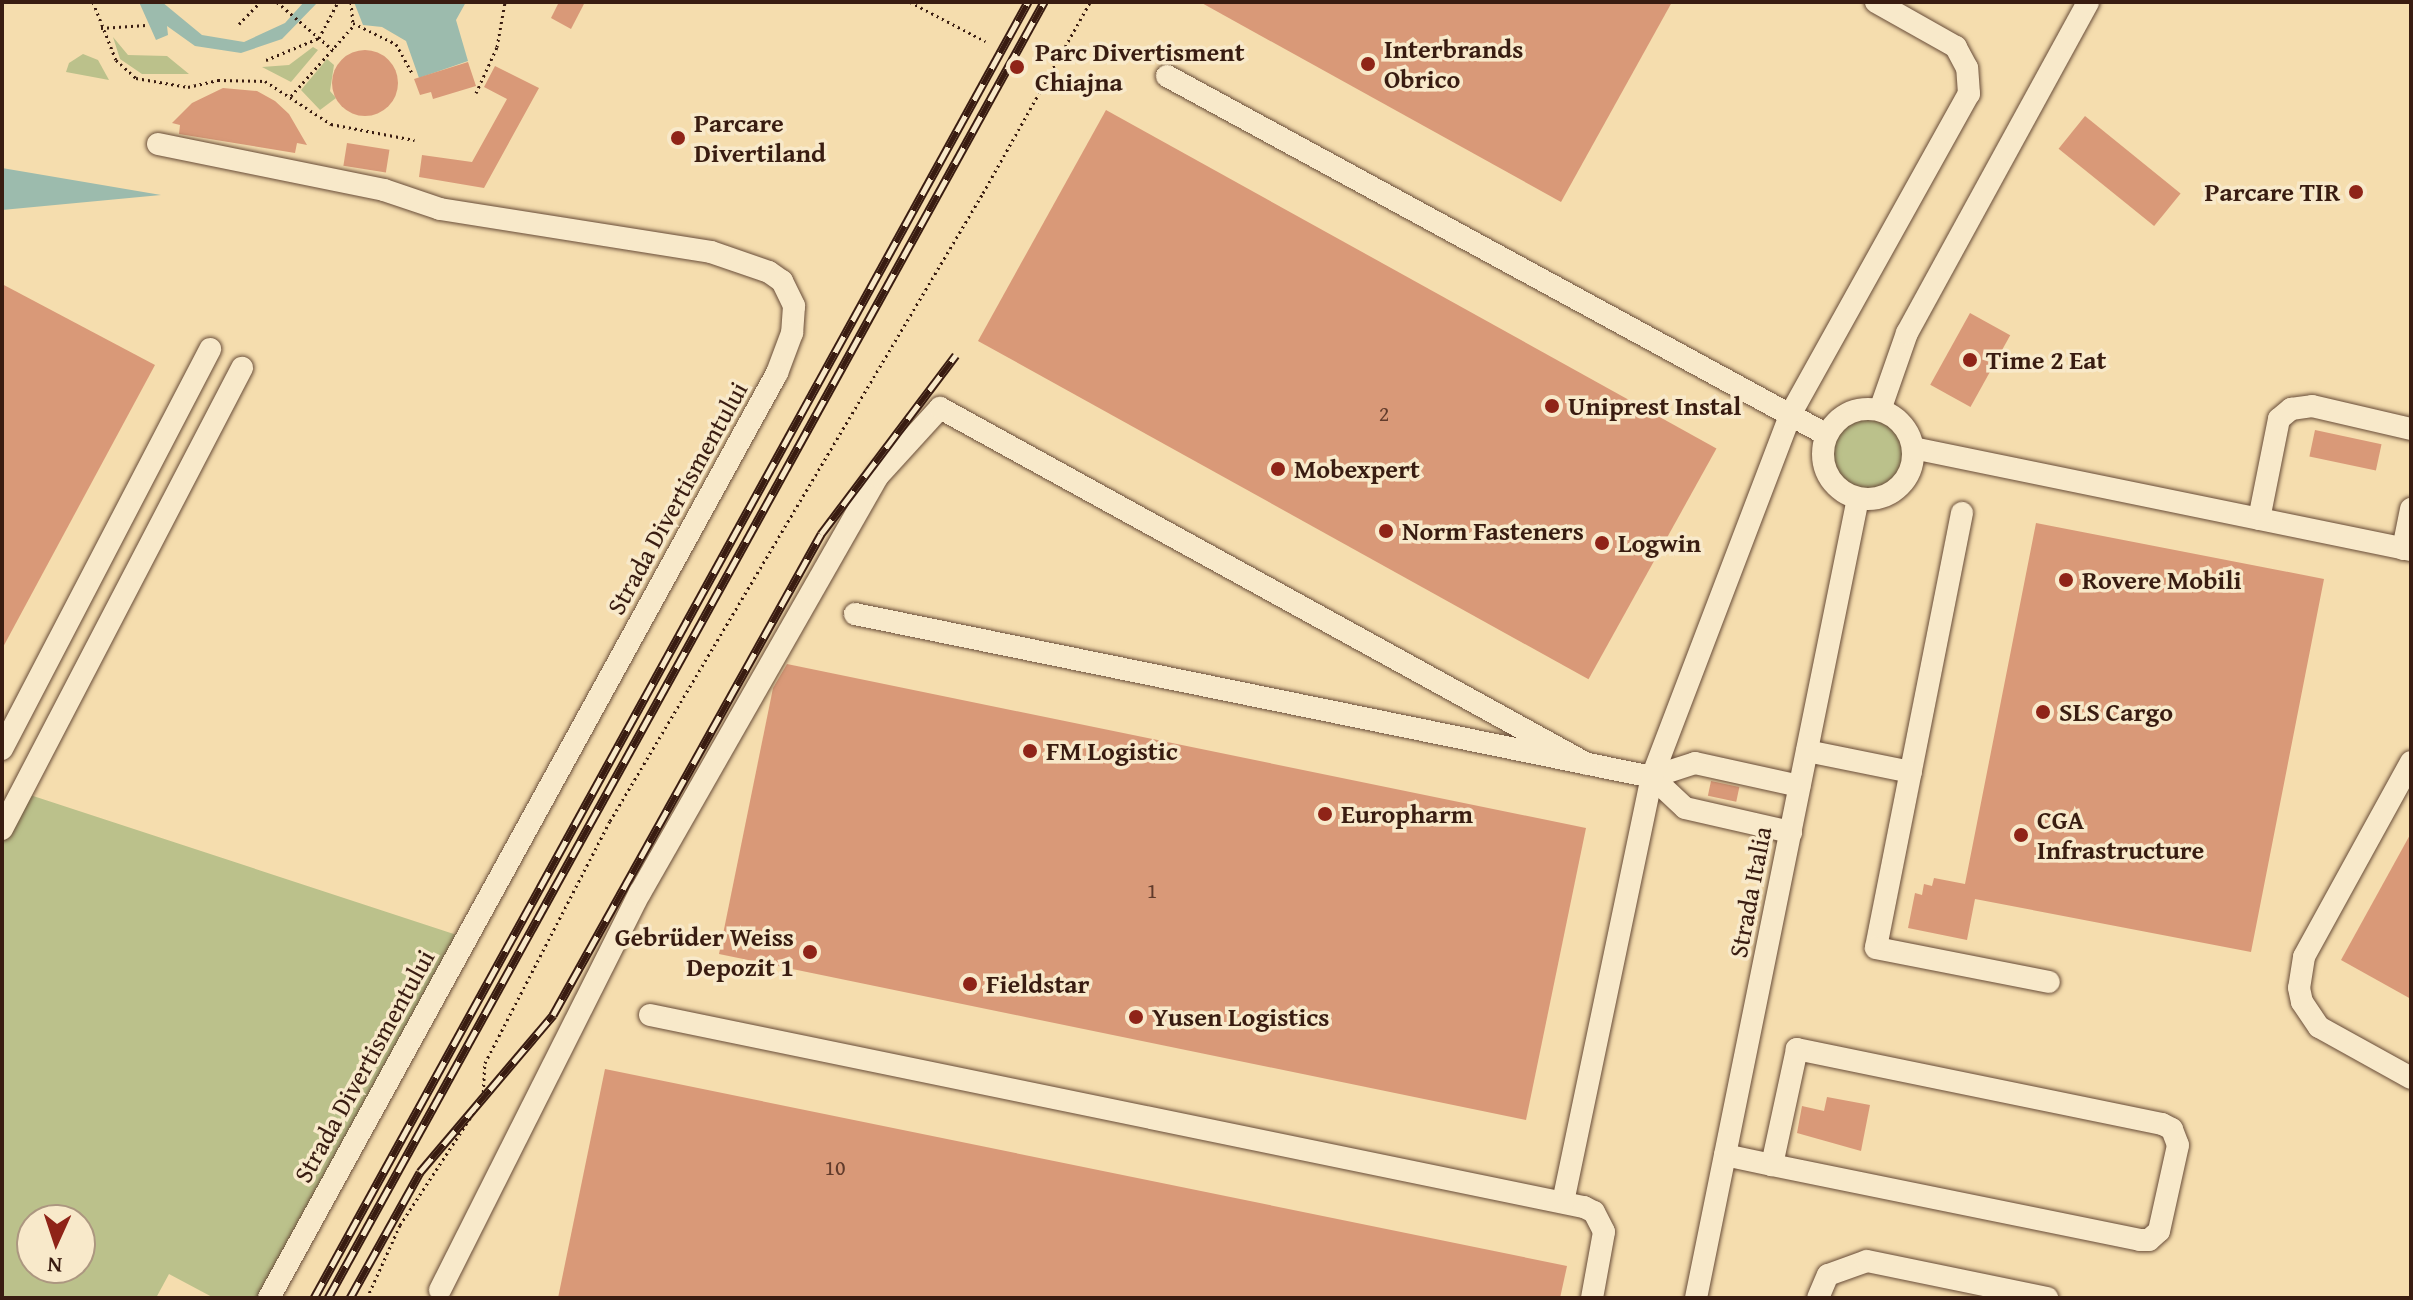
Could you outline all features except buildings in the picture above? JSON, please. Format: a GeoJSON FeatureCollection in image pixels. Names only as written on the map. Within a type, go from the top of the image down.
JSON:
{"type":"FeatureCollection","features":[{"type":"Feature","properties":{"kind":"street"},"geometry":{"type":"LineString","coordinates":[[1563,1202],[1652,777],[1790,415],[1969,94],[1967,68],[1956,47],[1876,2]]}},
{"type":"Feature","properties":{"kind":"street"},"geometry":{"type":"LineString","coordinates":[[1880,410],[1907,333],[2088,2]]}},
{"type":"Feature","properties":{"kind":"street"},"geometry":{"type":"LineString","coordinates":[[1167,76],[1827,435]]}},
{"type":"Feature","properties":{"kind":"street","name":"Strada Divertismentului"},"geometry":{"type":"LineString","coordinates":[[158,144],[384,190],[440,209],[711,252],[769,272],[782,281],[794,306],[792,333],[777,373],[269,1298]]}},
{"type":"Feature","properties":{"kind":"street"},"geometry":{"type":"LineString","coordinates":[[2,749],[210,349]]}},
{"type":"Feature","properties":{"kind":"street"},"geometry":{"type":"LineString","coordinates":[[2,829],[242,368]]}},
{"type":"Feature","properties":{"kind":"street"},"geometry":{"type":"LineString","coordinates":[[2259,519],[2279,419],[2291,409],[2312,406],[2411,429]]}},
{"type":"Feature","properties":{"kind":"street"},"geometry":{"type":"LineString","coordinates":[[440,1290],[648,879],[878,476],[940,408],[1587,764]]}},
{"type":"Feature","properties":{"kind":"street"},"geometry":{"type":"LineString","coordinates":[[1880,410],[1903,424],[1913,448],[1910,472],[1894,491],[1858,498],[1835,485],[1827,474],[1823,461],[1827,435],[1843,416],[1880,410]]}},
{"type":"Feature","properties":{"kind":"street"},"geometry":{"type":"LineString","coordinates":[[1913,448],[2407,549],[2411,509]]}},
{"type":"Feature","properties":{"kind":"street","name":"Strada Italia"},"geometry":{"type":"LineString","coordinates":[[1696,1298],[1858,498]]}},
{"type":"Feature","properties":{"kind":"street"},"geometry":{"type":"LineString","coordinates":[[1962,513],[1876,948],[2049,982]]}},
{"type":"Feature","properties":{"kind":"street"},"geometry":{"type":"LineString","coordinates":[[855,614],[1652,777],[1695,763],[1800,786]]}},
{"type":"Feature","properties":{"kind":"street"},"geometry":{"type":"LineString","coordinates":[[1807,751],[1911,772]]}},
{"type":"Feature","properties":{"kind":"street"},"geometry":{"type":"LineString","coordinates":[[2411,762],[2304,957],[2299,988],[2302,1002],[2319,1027],[2411,1078]]}},
{"type":"Feature","properties":{"kind":"street"},"geometry":{"type":"LineString","coordinates":[[1652,777],[1685,808],[1791,832]]}},
{"type":"Feature","properties":{"kind":"street"},"geometry":{"type":"LineString","coordinates":[[650,1015],[1584,1207],[1600,1221],[1603,1243],[1592,1298]]}},
{"type":"Feature","properties":{"kind":"street"},"geometry":{"type":"LineString","coordinates":[[1725,1155],[1772,1165],[2149,1240],[2159,1231],[2178,1145],[2172,1129],[2162,1124],[1797,1049],[1772,1165]]}},
{"type":"Feature","properties":{"kind":"street"},"geometry":{"type":"LineString","coordinates":[[1818,1298],[1828,1275],[1867,1261],[2047,1298]]}},
{"type":"Feature","properties":{"kind":"path"},"geometry":{"type":"LineString","coordinates":[[93,2],[116,60],[136,78],[188,87],[243,78],[278,86],[331,124],[414,140]]}},
{"type":"Feature","properties":{"kind":"path"},"geometry":{"type":"LineString","coordinates":[[239,24],[260,2]]}},
{"type":"Feature","properties":{"kind":"path"},"geometry":{"type":"LineString","coordinates":[[277,2],[333,50]]}},
{"type":"Feature","properties":{"kind":"path"},"geometry":{"type":"LineString","coordinates":[[266,60],[319,38],[338,2]]}},
{"type":"Feature","properties":{"kind":"path"},"geometry":{"type":"LineString","coordinates":[[291,96],[354,25],[351,2]]}},
{"type":"Feature","properties":{"kind":"path"},"geometry":{"type":"LineString","coordinates":[[476,93],[497,47],[505,2]]}},
{"type":"Feature","properties":{"kind":"path"},"geometry":{"type":"LineString","coordinates":[[910,2],[985,41]]}},
{"type":"Feature","properties":{"kind":"path"},"geometry":{"type":"LineString","coordinates":[[367,1298],[400,1225],[483,1098],[485,1063],[610,821],[983,193],[1090,2]]}},
{"type":"Feature","properties":{"kind":"path"},"geometry":{"type":"LineString","coordinates":[[101,28],[146,25]]}},
{"type":"Feature","properties":{"kind":"path"},"geometry":{"type":"LineString","coordinates":[[354,25],[396,44],[413,75]]}},
{"type":"Feature","properties":{"kind":"green space"},"geometry":{"type":"Polygon","coordinates":[[[113,37],[128,55],[167,56],[189,74],[142,74],[120,59],[113,37]]]}},
{"type":"Feature","properties":{"kind":"green space"},"geometry":{"type":"Polygon","coordinates":[[[313,47],[318,50],[291,82],[262,67],[289,65],[313,47]]]}},
{"type":"Feature","properties":{"kind":"green space"},"geometry":{"type":"Polygon","coordinates":[[[83,54],[98,60],[109,80],[66,72],[69,63],[83,54]]]}},
{"type":"Feature","properties":{"kind":"green space"},"geometry":{"type":"Polygon","coordinates":[[[327,59],[334,65],[330,91],[336,98],[320,110],[301,90],[327,59]]]}},
{"type":"Feature","properties":{"kind":"green space"},"geometry":{"type":"Polygon","coordinates":[[[1868,409],[1885,412],[1900,422],[1910,437],[1913,454],[1910,471],[1900,486],[1885,496],[1868,499],[1851,496],[1836,486],[1826,471],[1823,454],[1826,437],[1836,422],[1851,412],[1868,409]]]}},
{"type":"Feature","properties":{"kind":"green space"},"geometry":{"type":"Polygon","coordinates":[[[21,792],[466,938],[269,1298],[214,1298],[169,1274],[156,1298],[2,1298],[2,829],[21,792]]]}},
{"type":"Feature","properties":{"kind":"shaded area"},"geometry":{"type":"Polygon","coordinates":[[[139,2],[162,2],[202,35],[244,42],[285,23],[304,2],[318,2],[282,39],[241,53],[195,46],[167,26],[168,35],[156,40],[139,2]]]}},
{"type":"Feature","properties":{"kind":"shaded area"},"geometry":{"type":"Polygon","coordinates":[[[354,2],[466,2],[456,20],[468,61],[419,78],[406,41],[382,27],[363,25],[354,2]]]}},
{"type":"Feature","properties":{"kind":"shaded area"},"geometry":{"type":"Polygon","coordinates":[[[2,168],[161,195],[2,210],[2,168]]]}},
{"type":"Feature","properties":{"kind":"railway"},"geometry":{"type":"LineString","coordinates":[[314,1298],[1028,2]]}},
{"type":"Feature","properties":{"kind":"railway"},"geometry":{"type":"LineString","coordinates":[[328,1298],[1044,2]]}},
{"type":"Feature","properties":{"kind":"railway"},"geometry":{"type":"LineString","coordinates":[[350,1298],[420,1172],[553,1015],[821,534],[956,355]]}},
{"type":"Feature","properties":{"kind":"place","name":"Interbrands Obrico"},"geometry":{"type":"Point","coordinates":[1368,64]}},
{"type":"Feature","properties":{"kind":"place","name":"Parc Divertisment Chiajna"},"geometry":{"type":"Point","coordinates":[1017,67]}},
{"type":"Feature","properties":{"kind":"place","name":"Parcare Divertiland"},"geometry":{"type":"Point","coordinates":[678,138]}},
{"type":"Feature","properties":{"kind":"place","name":"Parcare TIR"},"geometry":{"type":"Point","coordinates":[2356,192]}},
{"type":"Feature","properties":{"kind":"place","name":"Time 2 Eat"},"geometry":{"type":"Point","coordinates":[1970,360]}},
{"type":"Feature","properties":{"kind":"place","name":"Uniprest Instal"},"geometry":{"type":"Point","coordinates":[1552,406]}},
{"type":"Feature","properties":{"kind":"place","name":"Mobexpert"},"geometry":{"type":"Point","coordinates":[1278,469]}},
{"type":"Feature","properties":{"kind":"place","name":"Norm Fasteners"},"geometry":{"type":"Point","coordinates":[1386,531]}},
{"type":"Feature","properties":{"kind":"place","name":"Logwin"},"geometry":{"type":"Point","coordinates":[1602,543]}},
{"type":"Feature","properties":{"kind":"place","name":"Rovere Mobili"},"geometry":{"type":"Point","coordinates":[2066,580]}},
{"type":"Feature","properties":{"kind":"place","name":"SLS Cargo"},"geometry":{"type":"Point","coordinates":[2043,712]}},
{"type":"Feature","properties":{"kind":"place","name":"FM Logistic"},"geometry":{"type":"Point","coordinates":[1030,751]}},
{"type":"Feature","properties":{"kind":"place","name":"Europharm"},"geometry":{"type":"Point","coordinates":[1325,814]}},
{"type":"Feature","properties":{"kind":"place","name":"CGA Infrastructure"},"geometry":{"type":"Point","coordinates":[2021,835]}},
{"type":"Feature","properties":{"kind":"place","name":"Gebrüder Weiss Depozit 1"},"geometry":{"type":"Point","coordinates":[810,952]}},
{"type":"Feature","properties":{"kind":"place","name":"Fieldstar"},"geometry":{"type":"Point","coordinates":[970,984]}},
{"type":"Feature","properties":{"kind":"place","name":"Yusen Logistics"},"geometry":{"type":"Point","coordinates":[1136,1017]}}]}
